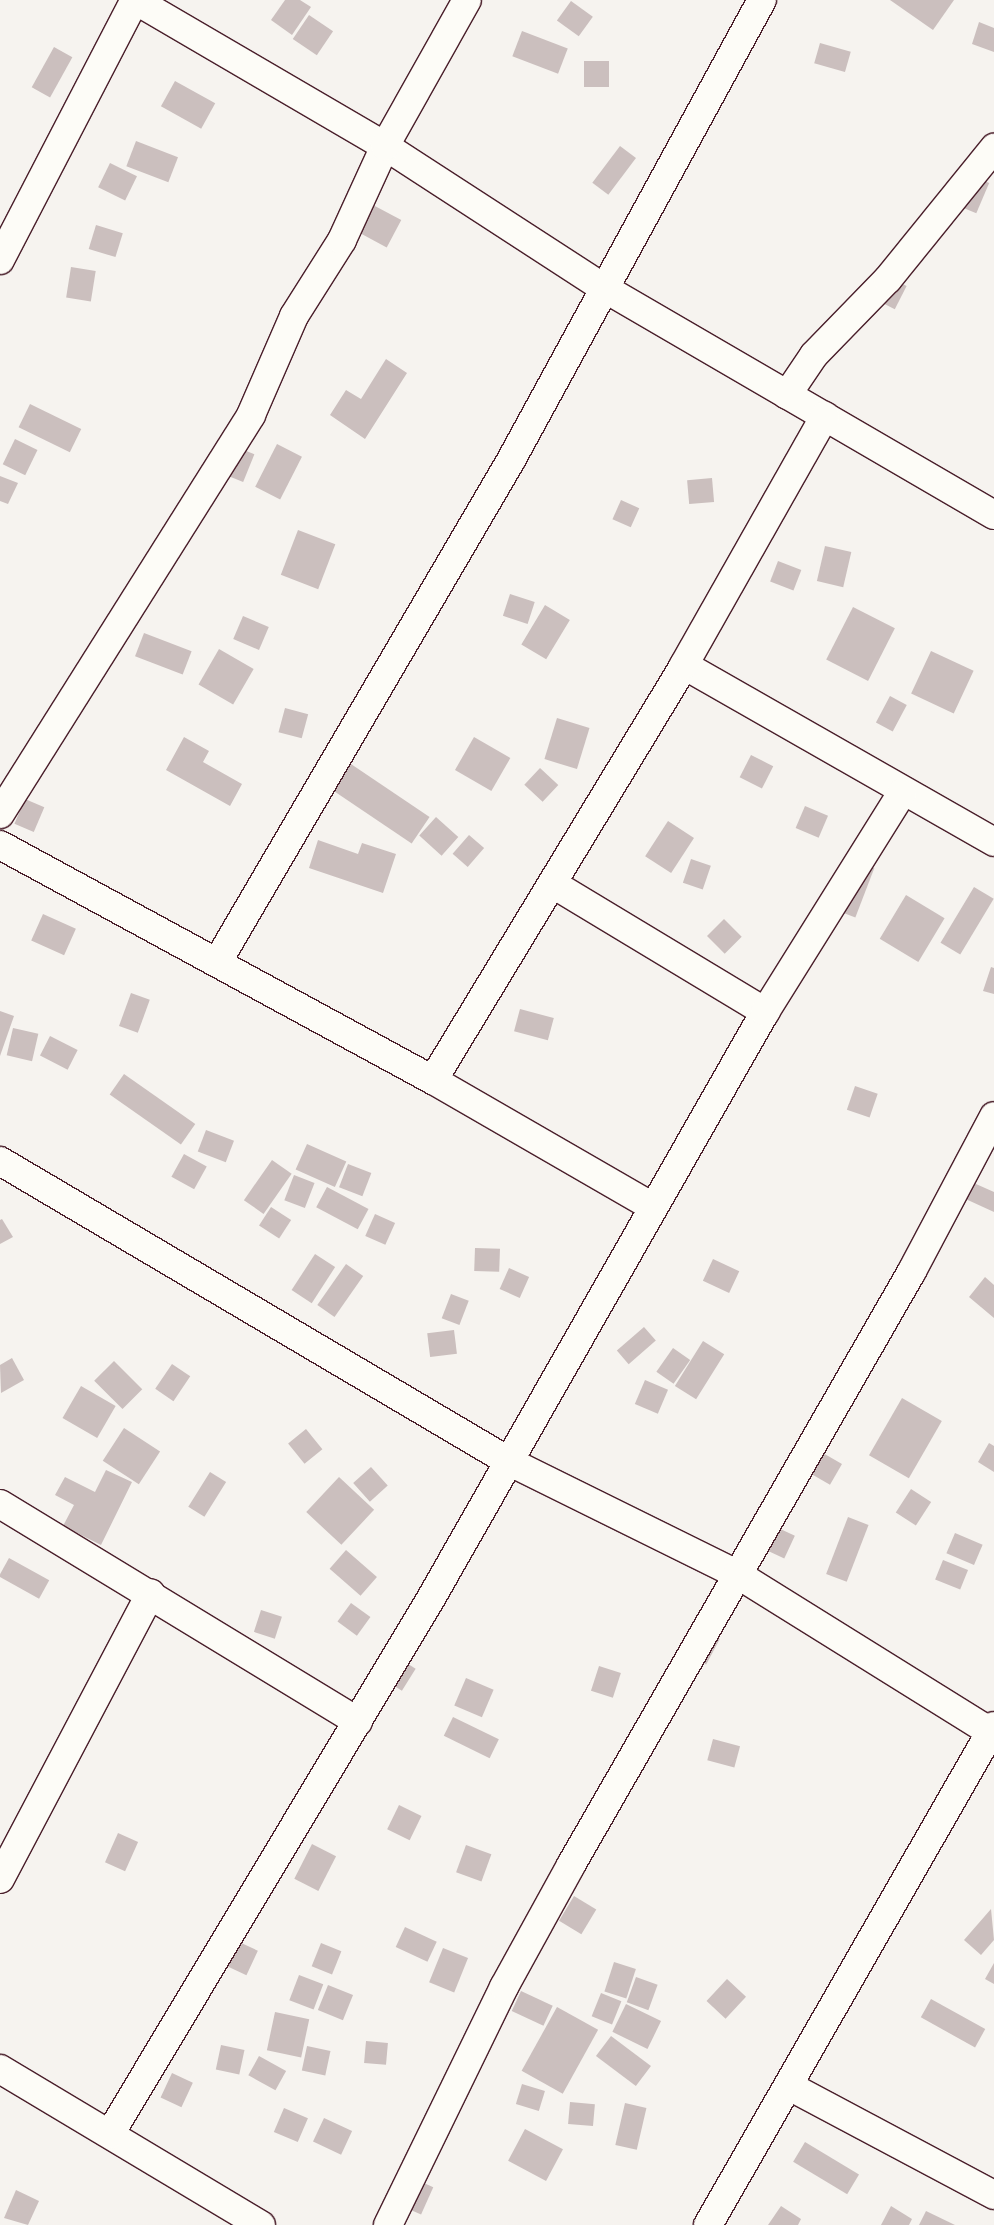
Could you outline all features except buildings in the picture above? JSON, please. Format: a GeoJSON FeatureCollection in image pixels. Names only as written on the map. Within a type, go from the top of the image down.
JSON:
{"type":"FeatureCollection","features":[{"type":"Feature","properties":{"kind":"street"},"geometry":{"type":"LineString","coordinates":[[0,260],[135,0],[385,146],[604,288],[994,515]]}},
{"type":"Feature","properties":{"kind":"street"},"geometry":{"type":"LineString","coordinates":[[0,814],[251,415],[294,316],[342,240],[385,146],[467,0]]}},
{"type":"Feature","properties":{"kind":"street"},"geometry":{"type":"LineString","coordinates":[[218,961],[510,462],[762,0]]}},
{"type":"Feature","properties":{"kind":"street"},"geometry":{"type":"LineString","coordinates":[[787,395],[814,355],[888,279],[994,148]]}},
{"type":"Feature","properties":{"kind":"street"},"geometry":{"type":"LineString","coordinates":[[433,1080],[684,665],[825,416]]}},
{"type":"Feature","properties":{"kind":"street"},"geometry":{"type":"LineString","coordinates":[[684,665],[902,793],[994,842]]}},
{"type":"Feature","properties":{"kind":"street"},"geometry":{"type":"LineString","coordinates":[[110,2134],[358,1722],[510,1462],[651,1206],[765,1012],[902,793]]}},
{"type":"Feature","properties":{"kind":"street"},"geometry":{"type":"LineString","coordinates":[[0,845],[218,961],[433,1080],[651,1206]]}},
{"type":"Feature","properties":{"kind":"street"},"geometry":{"type":"LineString","coordinates":[[553,884],[765,1012]]}},
{"type":"Feature","properties":{"kind":"street"},"geometry":{"type":"LineString","coordinates":[[388,2225],[504,1988],[912,1271],[994,1116]]}},
{"type":"Feature","properties":{"kind":"street"},"geometry":{"type":"LineString","coordinates":[[0,1161],[510,1462],[738,1574],[993,1731],[708,2225]]}},
{"type":"Feature","properties":{"kind":"street"},"geometry":{"type":"LineString","coordinates":[[0,1504],[151,1593],[358,1722]]}},
{"type":"Feature","properties":{"kind":"street"},"geometry":{"type":"LineString","coordinates":[[0,1879],[151,1593]]}},
{"type":"Feature","properties":{"kind":"street"},"geometry":{"type":"LineString","coordinates":[[0,2069],[261,2225]]}},
{"type":"Feature","properties":{"kind":"street"},"geometry":{"type":"LineString","coordinates":[[789,2086],[994,2195]]}}]}
